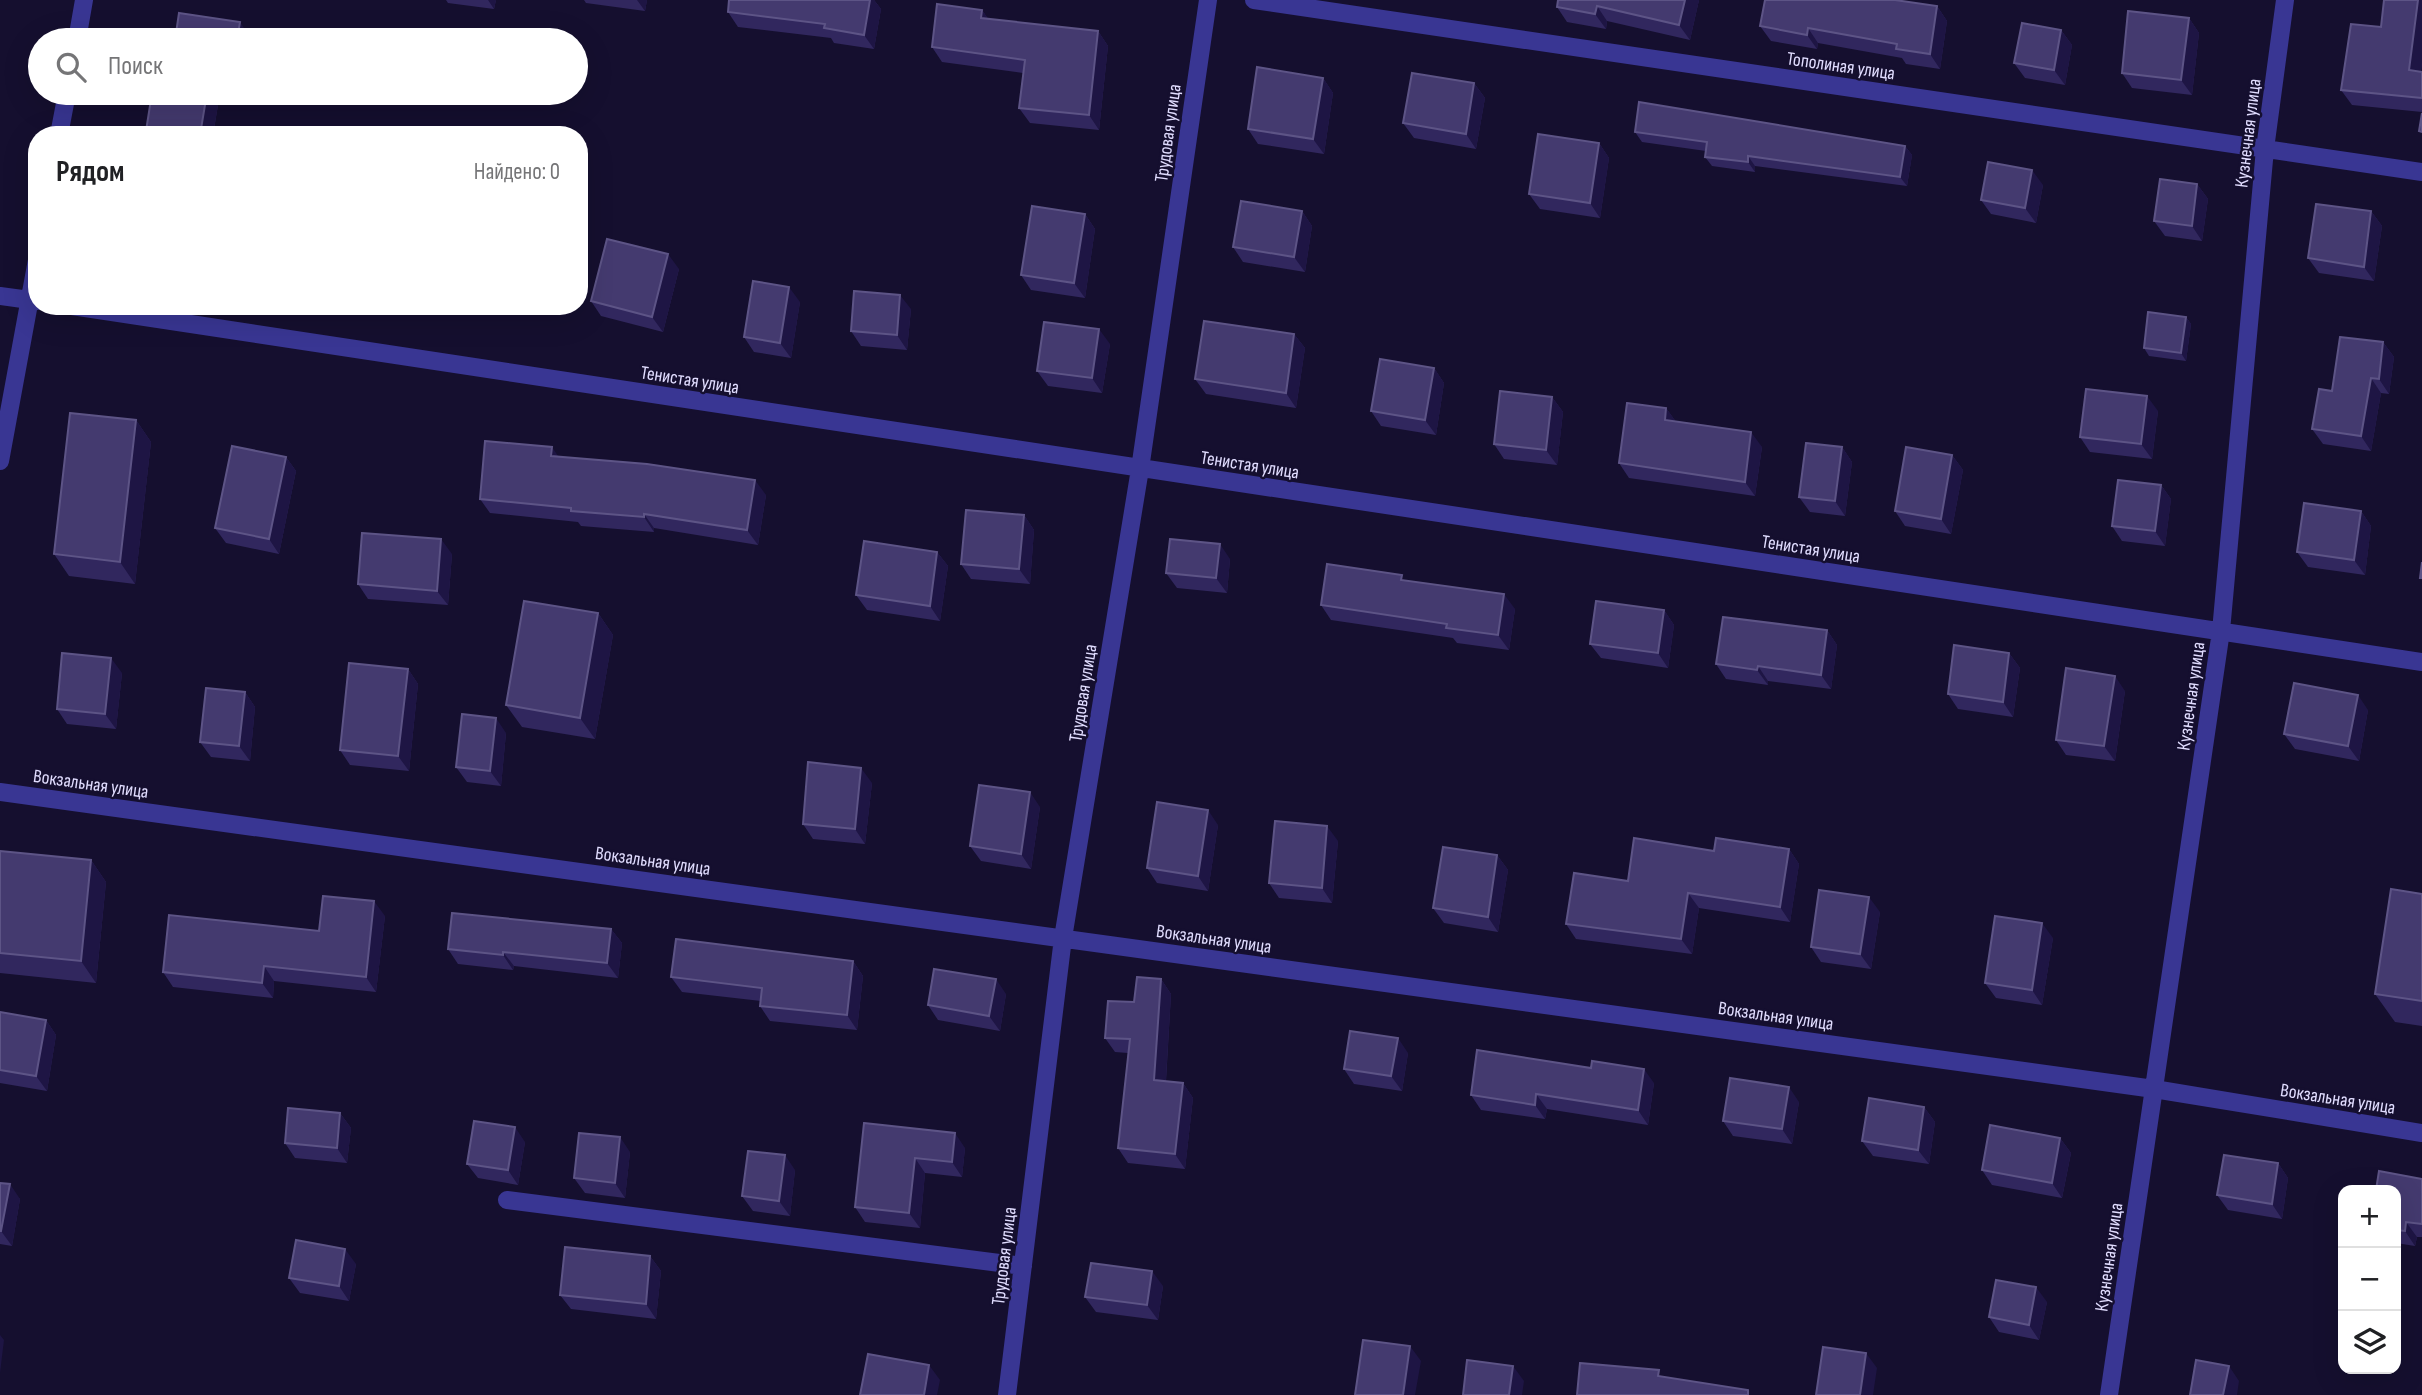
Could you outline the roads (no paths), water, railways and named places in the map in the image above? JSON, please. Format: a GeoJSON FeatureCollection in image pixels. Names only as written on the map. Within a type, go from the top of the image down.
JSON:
{"type":"FeatureCollection","features":[{"type":"Feature","properties":{"kind":"street"},"geometry":{"type":"LineString","coordinates":[[78,28],[84,0]]}},
{"type":"Feature","properties":{"kind":"street","name":"Трудовая улица"},"geometry":{"type":"LineString","coordinates":[[1007,1395],[1063,938],[1140,469],[1208,0]]}},
{"type":"Feature","properties":{"kind":"street","name":"Тополиная улица"},"geometry":{"type":"LineString","coordinates":[[1254,0],[2422,172]]}},
{"type":"Feature","properties":{"kind":"street","name":"Кузнечная улица"},"geometry":{"type":"LineString","coordinates":[[2109,1395],[2221,631],[2265,149],[2285,0]]}},
{"type":"Feature","properties":{"kind":"street"},"geometry":{"type":"LineString","coordinates":[[61,126],[65,105]]}},
{"type":"Feature","properties":{"kind":"street"},"geometry":{"type":"LineString","coordinates":[[0,296],[28,299]]}},
{"type":"Feature","properties":{"kind":"street"},"geometry":{"type":"LineString","coordinates":[[0,461],[30,315]]}},
{"type":"Feature","properties":{"kind":"street","name":"Тенистая улица"},"geometry":{"type":"LineString","coordinates":[[131,315],[2422,662]]}},
{"type":"Feature","properties":{"kind":"street","name":"Вокзальная улица"},"geometry":{"type":"LineString","coordinates":[[0,792],[2154,1089],[2422,1133]]}},
{"type":"Feature","properties":{"kind":"street"},"geometry":{"type":"LineString","coordinates":[[508,1200],[1023,1266]]}}]}
